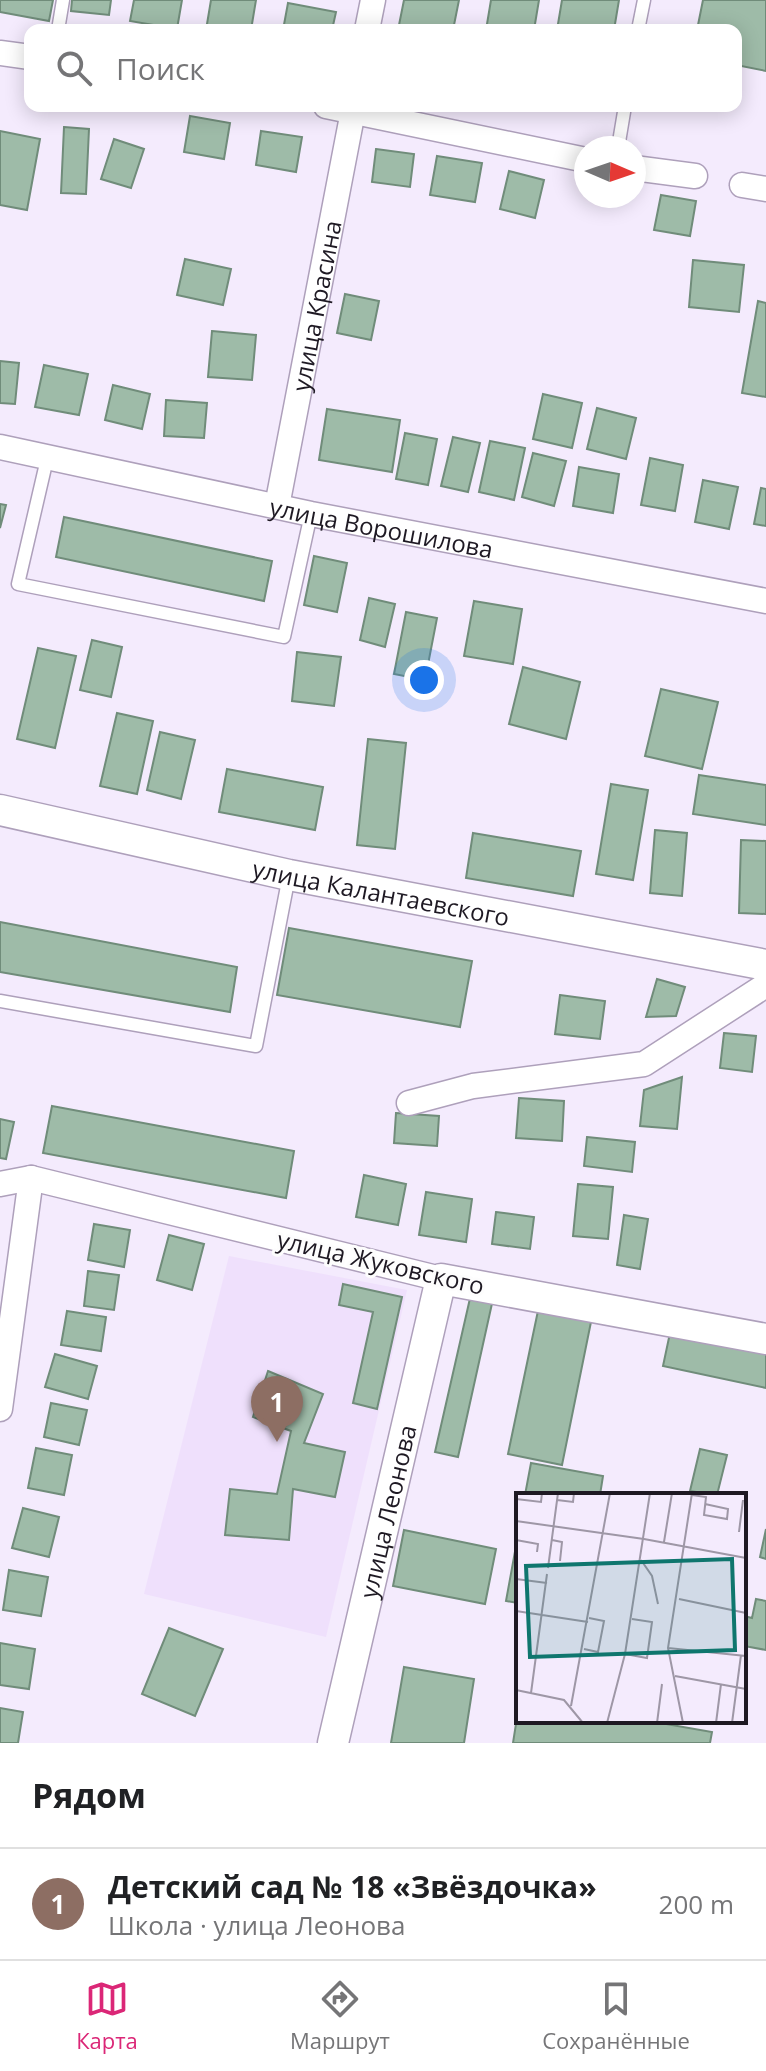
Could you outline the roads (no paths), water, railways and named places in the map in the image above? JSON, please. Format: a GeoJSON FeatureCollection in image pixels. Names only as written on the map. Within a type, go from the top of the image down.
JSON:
{"type":"FeatureCollection","features":[{"type":"Feature","properties":{"kind":"street"},"geometry":{"type":"LineString","coordinates":[[368,24],[373,0]]}},
{"type":"Feature","properties":{"kind":"street"},"geometry":{"type":"LineString","coordinates":[[0,53],[24,56]]}},
{"type":"Feature","properties":{"kind":"street","name":"улица Красина"},"geometry":{"type":"LineString","coordinates":[[277,506],[352,112]]}},
{"type":"Feature","properties":{"kind":"street"},"geometry":{"type":"LineString","coordinates":[[371,112],[574,157]]}},
{"type":"Feature","properties":{"kind":"street"},"geometry":{"type":"LineString","coordinates":[[646,170],[695,176]]}},
{"type":"Feature","properties":{"kind":"street","name":"улица Ворошилова"},"geometry":{"type":"LineString","coordinates":[[0,447],[311,514],[766,601]]}},
{"type":"Feature","properties":{"kind":"street","name":"улица Калантаевского"},"geometry":{"type":"LineString","coordinates":[[0,810],[289,875],[766,965]]}},
{"type":"Feature","properties":{"kind":"street"},"geometry":{"type":"LineString","coordinates":[[409,1103],[473,1086],[644,1064],[766,985]]}},
{"type":"Feature","properties":{"kind":"street"},"geometry":{"type":"LineString","coordinates":[[0,1409],[31,1178]]}},
{"type":"Feature","properties":{"kind":"street","name":"улица Жуковского"},"geometry":{"type":"LineString","coordinates":[[0,1184],[31,1178],[441,1279],[766,1339]]}},
{"type":"Feature","properties":{"kind":"street","name":"улица Леонова"},"geometry":{"type":"LineString","coordinates":[[333,1743],[441,1279]]}},
{"type":"Feature","properties":{"kind":"lane"},"geometry":{"type":"LineString","coordinates":[[59,24],[63,0]]}},
{"type":"Feature","properties":{"kind":"lane"},"geometry":{"type":"LineString","coordinates":[[639,24],[644,0]]}},
{"type":"Feature","properties":{"kind":"lane"},"geometry":{"type":"LineString","coordinates":[[620,136],[624,112]]}},
{"type":"Feature","properties":{"kind":"lane"},"geometry":{"type":"LineString","coordinates":[[47,459],[18,584],[284,637],[311,514]]}},
{"type":"Feature","properties":{"kind":"lane"},"geometry":{"type":"LineString","coordinates":[[0,1001],[256,1046],[289,875]]}},
{"type":"Feature","properties":{"kind":"place","name":"Детский сад № 18 «Звёздочка»"},"geometry":{"type":"Point","coordinates":[277,1442]}}]}
